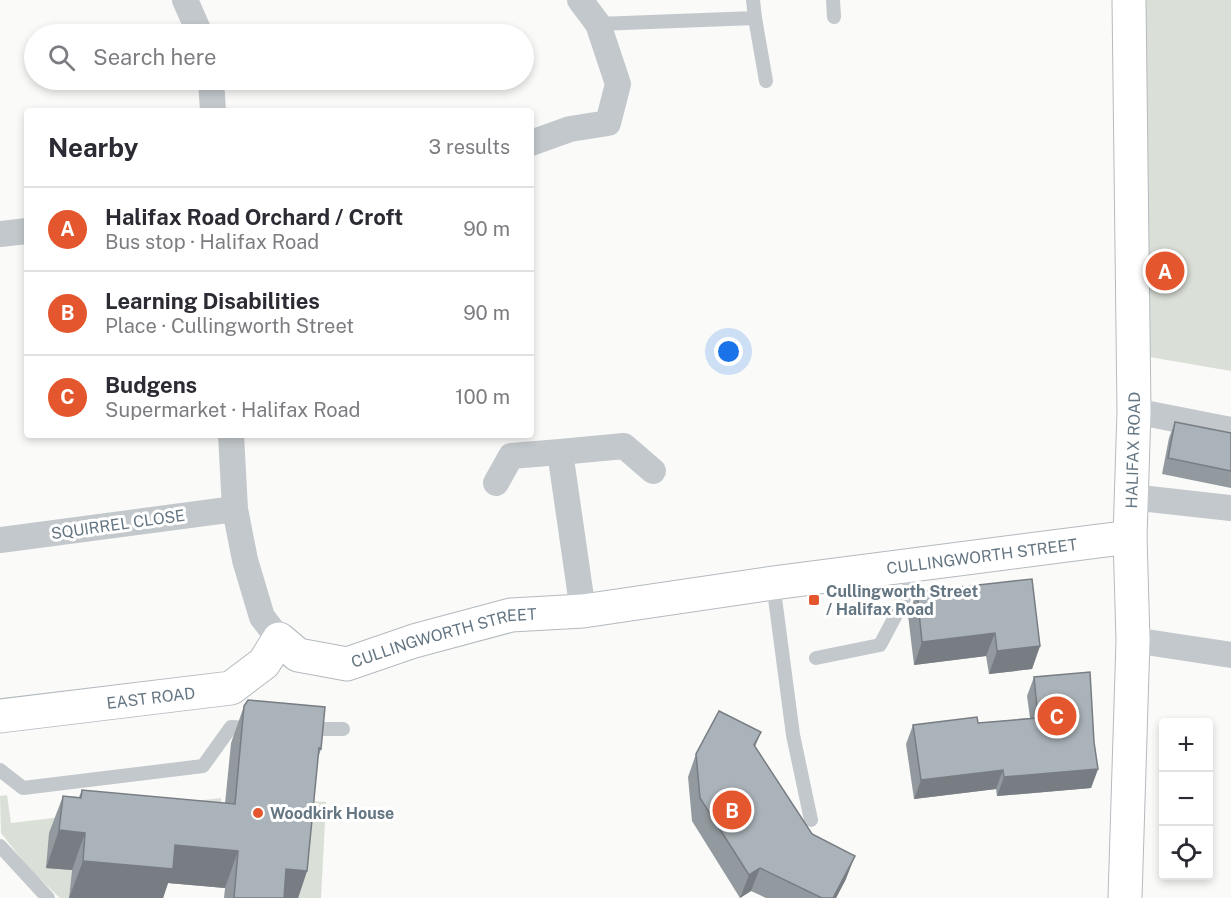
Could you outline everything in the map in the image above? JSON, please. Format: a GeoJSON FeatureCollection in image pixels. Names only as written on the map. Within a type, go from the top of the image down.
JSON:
{"type":"FeatureCollection","features":[{"type":"Feature","properties":{"kind":"street"},"geometry":{"type":"LineString","coordinates":[[185,0],[196,24]]}},
{"type":"Feature","properties":{"kind":"street"},"geometry":{"type":"LineString","coordinates":[[534,142],[570,129],[608,123],[618,84],[598,24],[580,0]]}},
{"type":"Feature","properties":{"kind":"street","name":"HALIFAX ROAD"},"geometry":{"type":"LineString","coordinates":[[1125,898],[1133,640],[1130,537],[1134,411],[1129,0]]}},
{"type":"Feature","properties":{"kind":"street"},"geometry":{"type":"LineString","coordinates":[[212,90],[213,108]]}},
{"type":"Feature","properties":{"kind":"street"},"geometry":{"type":"LineString","coordinates":[[0,234],[24,231]]}},
{"type":"Feature","properties":{"kind":"street"},"geometry":{"type":"LineString","coordinates":[[1134,411],[1231,430]]}},
{"type":"Feature","properties":{"kind":"street"},"geometry":{"type":"LineString","coordinates":[[231,438],[235,509],[245,560],[262,617],[279,639]]}},
{"type":"Feature","properties":{"kind":"street"},"geometry":{"type":"LineString","coordinates":[[496,483],[511,456],[624,446],[653,471]]}},
{"type":"Feature","properties":{"kind":"street"},"geometry":{"type":"LineString","coordinates":[[560,452],[583,611]]}},
{"type":"Feature","properties":{"kind":"street"},"geometry":{"type":"LineString","coordinates":[[1131,497],[1231,508]]}},
{"type":"Feature","properties":{"kind":"street","name":"SQUIRREL CLOSE"},"geometry":{"type":"LineString","coordinates":[[0,540],[235,509]]}},
{"type":"Feature","properties":{"kind":"street","name":"CULLINGWORTH STREET"},"geometry":{"type":"LineString","coordinates":[[279,639],[298,655],[347,664],[414,641],[511,615],[583,611],[773,583],[1130,537]]}},
{"type":"Feature","properties":{"kind":"street","name":"EAST ROAD"},"geometry":{"type":"LineString","coordinates":[[0,716],[231,688],[264,663],[279,639]]}},
{"type":"Feature","properties":{"kind":"street"},"geometry":{"type":"LineString","coordinates":[[1133,640],[1231,655]]}},
{"type":"Feature","properties":{"kind":"lane"},"geometry":{"type":"LineString","coordinates":[[753,0],[766,81]]}},
{"type":"Feature","properties":{"kind":"lane"},"geometry":{"type":"LineString","coordinates":[[833,0],[834,17]]}},
{"type":"Feature","properties":{"kind":"lane"},"geometry":{"type":"LineString","coordinates":[[598,24],[755,18]]}},
{"type":"Feature","properties":{"kind":"lane"},"geometry":{"type":"LineString","coordinates":[[816,658],[880,645],[919,565]]}},
{"type":"Feature","properties":{"kind":"lane"},"geometry":{"type":"LineString","coordinates":[[773,583],[793,735],[811,820]]}},
{"type":"Feature","properties":{"kind":"lane"},"geometry":{"type":"LineString","coordinates":[[0,770],[23,788],[203,766],[231,727],[265,728]]}},
{"type":"Feature","properties":{"kind":"lane"},"geometry":{"type":"LineString","coordinates":[[287,728],[343,729]]}},
{"type":"Feature","properties":{"kind":"lane"},"geometry":{"type":"LineString","coordinates":[[0,846],[48,898]]}},
{"type":"Feature","properties":{"kind":"shaded area"},"geometry":{"type":"Polygon","coordinates":[[[1129,0],[1231,0],[1231,371],[1132,354],[1129,0]]]}},
{"type":"Feature","properties":{"kind":"shaded area"},"geometry":{"type":"Polygon","coordinates":[[[7,795],[11,823],[221,798],[222,842],[72,870],[69,898],[60,898],[30,870],[1,833],[0,796],[7,795]]]}},
{"type":"Feature","properties":{"kind":"shaded area"},"geometry":{"type":"Polygon","coordinates":[[[292,800],[326,802],[321,898],[295,898],[292,800]]]}},
{"type":"Feature","properties":{"kind":"building"},"geometry":{"type":"Polygon","coordinates":[[[1175,422],[1231,433],[1231,471],[1168,458],[1175,422]]]}},
{"type":"Feature","properties":{"kind":"building"},"geometry":{"type":"Polygon","coordinates":[[[1032,579],[1040,646],[997,651],[995,633],[922,642],[917,592],[1032,579]]]}},
{"type":"Feature","properties":{"kind":"building"},"geometry":{"type":"Polygon","coordinates":[[[1090,672],[1098,769],[1004,777],[1003,770],[921,780],[913,725],[977,717],[978,723],[1038,718],[1034,677],[1090,672]]]}},
{"type":"Feature","properties":{"kind":"building"},"geometry":{"type":"Polygon","coordinates":[[[248,700],[325,707],[307,871],[286,869],[284,898],[234,898],[238,851],[175,845],[173,869],[83,861],[85,833],[59,830],[63,796],[81,798],[82,790],[235,804],[244,706],[248,700]]]}},
{"type":"Feature","properties":{"kind":"building"},"geometry":{"type":"Polygon","coordinates":[[[719,711],[761,732],[754,745],[812,834],[855,856],[833,898],[822,898],[760,868],[749,875],[700,798],[696,754],[719,711]]]}},
{"type":"Feature","properties":{"kind":"place","name":"Halifax Road Orchard / Croft"},"geometry":{"type":"Point","coordinates":[1165,271]}},
{"type":"Feature","properties":{"kind":"place","name":"Cullingworth Street / Halifax Road"},"geometry":{"type":"Point","coordinates":[814,600]}},
{"type":"Feature","properties":{"kind":"place","name":"Budgens"},"geometry":{"type":"Point","coordinates":[1057,716]}},
{"type":"Feature","properties":{"kind":"place","name":"Learning Disabilities"},"geometry":{"type":"Point","coordinates":[732,810]}},
{"type":"Feature","properties":{"kind":"place","name":"Woodkirk House"},"geometry":{"type":"Point","coordinates":[258,813]}}]}
